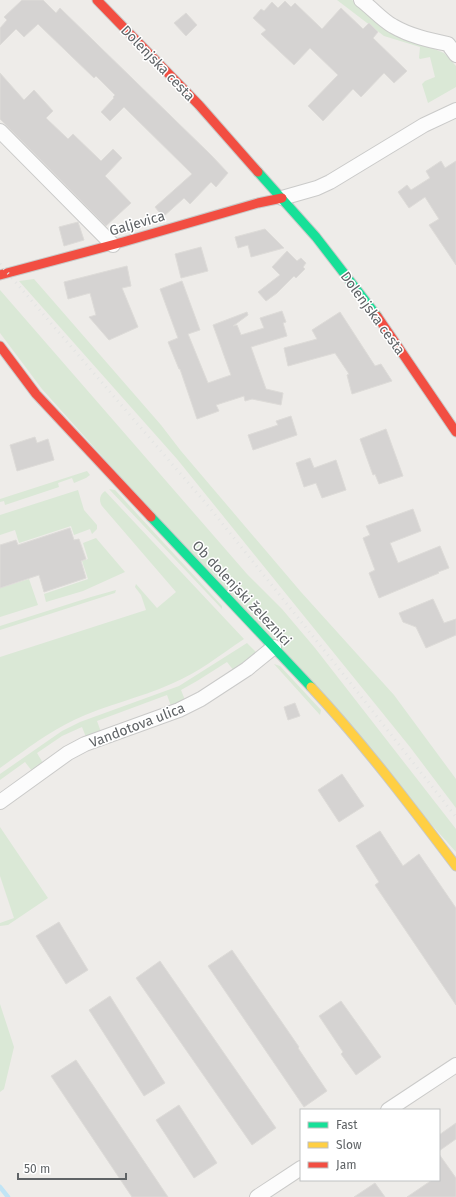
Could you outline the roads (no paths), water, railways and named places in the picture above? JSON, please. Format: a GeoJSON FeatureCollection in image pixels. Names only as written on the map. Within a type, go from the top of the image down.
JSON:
{"type":"FeatureCollection","features":[{"type":"Feature","properties":{"kind":"street","name":"Dolenjska cesta"},"geometry":{"type":"LineString","coordinates":[[97,0],[199,105],[316,237],[371,308],[456,432]]}},
{"type":"Feature","properties":{"kind":"street"},"geometry":{"type":"LineString","coordinates":[[361,0],[392,26],[431,41],[453,45]]}},
{"type":"Feature","properties":{"kind":"street"},"geometry":{"type":"LineString","coordinates":[[282,198],[317,188],[330,182],[424,125],[456,110]]}},
{"type":"Feature","properties":{"kind":"street"},"geometry":{"type":"LineString","coordinates":[[0,131],[113,245]]}},
{"type":"Feature","properties":{"kind":"street","name":"Galjevica"},"geometry":{"type":"LineString","coordinates":[[0,275],[113,245],[258,203],[282,198]]}},
{"type":"Feature","properties":{"kind":"street","name":"Ob dolenjski železnici"},"geometry":{"type":"LineString","coordinates":[[0,346],[36,394],[332,710],[412,808],[456,866]]}},
{"type":"Feature","properties":{"kind":"street","name":"Vandotova ulica"},"geometry":{"type":"LineString","coordinates":[[0,802],[68,753],[79,747],[179,710],[247,670],[274,647]]}},
{"type":"Feature","properties":{"kind":"street"},"geometry":{"type":"LineString","coordinates":[[390,1109],[456,1065]]}},
{"type":"Feature","properties":{"kind":"street"},"geometry":{"type":"LineString","coordinates":[[257,1197],[300,1169]]}},
{"type":"Feature","properties":{"kind":"waterway"},"geometry":{"type":"LineString","coordinates":[[0,1187],[8,1197]]}},
{"type":"Feature","properties":{"kind":"railway"},"geometry":{"type":"LineString","coordinates":[[0,264],[209,507],[456,817]]}}]}
